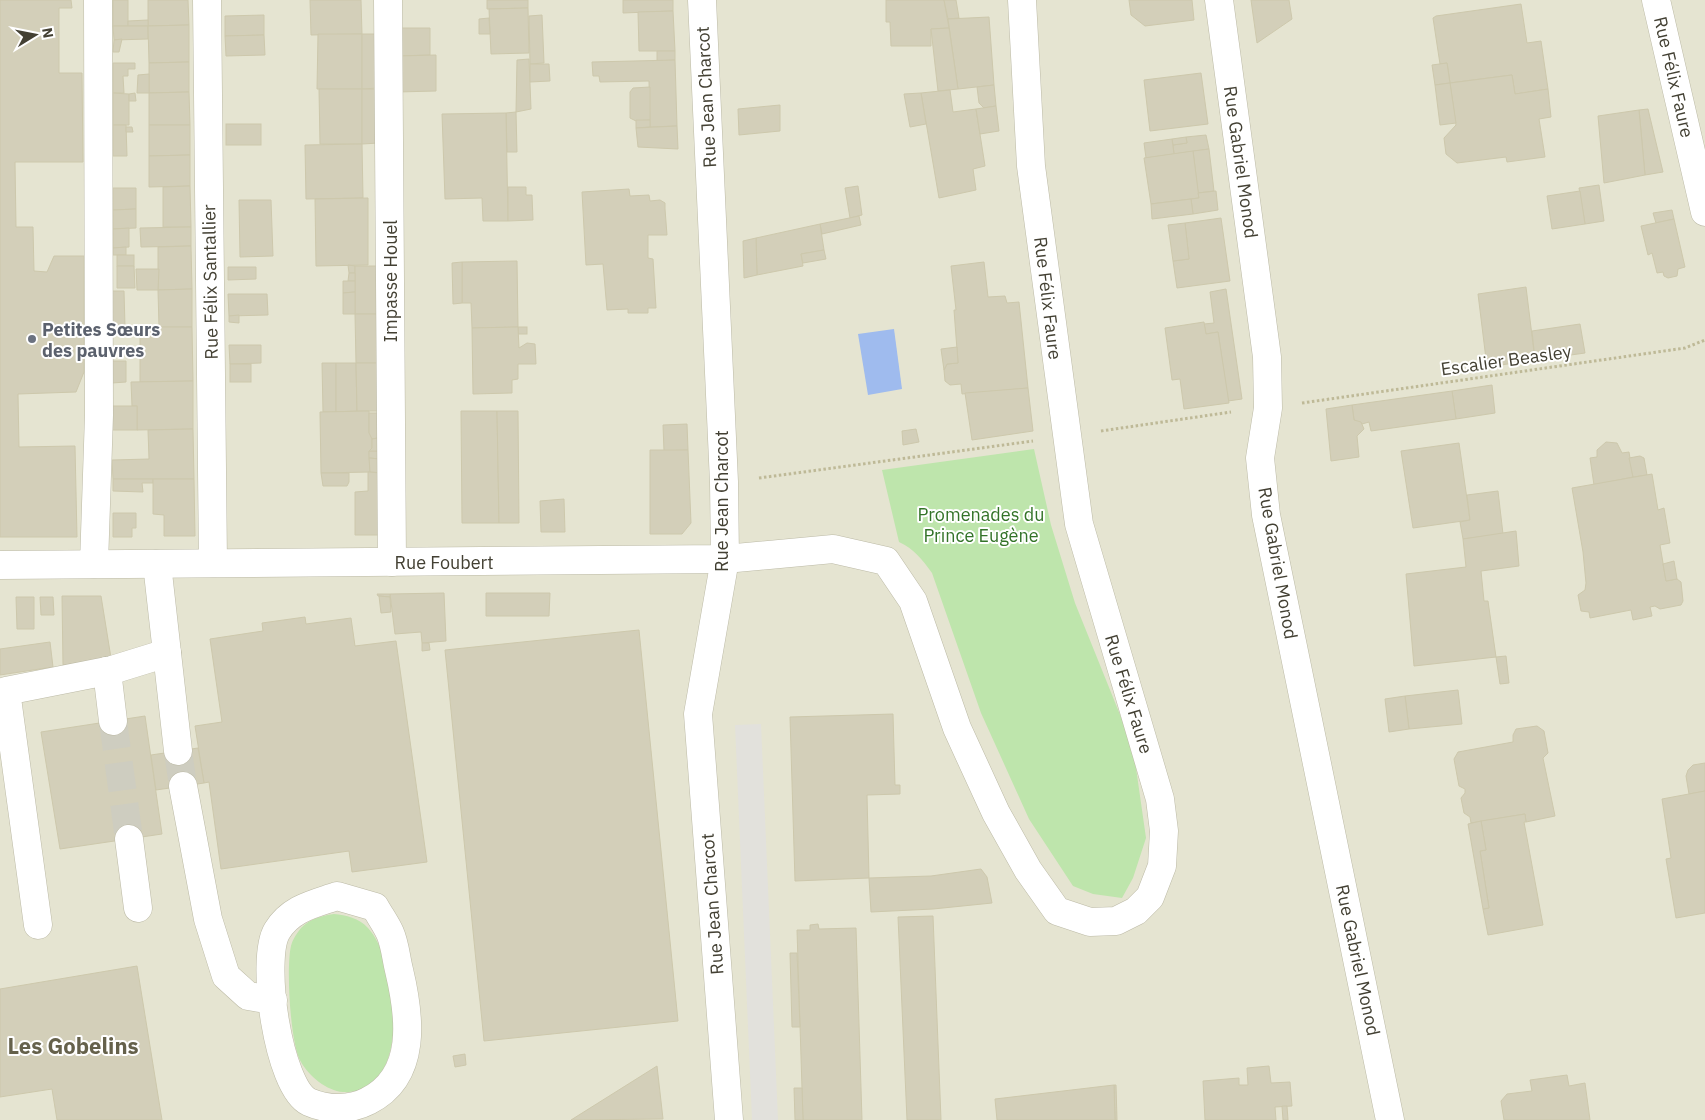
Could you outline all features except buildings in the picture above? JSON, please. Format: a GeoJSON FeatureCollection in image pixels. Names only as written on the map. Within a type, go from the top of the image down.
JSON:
{"type":"FeatureCollection","features":[{"type":"Feature","properties":{"kind":"street"},"geometry":{"type":"LineString","coordinates":[[94,564],[99,415],[98,0]]}},
{"type":"Feature","properties":{"kind":"street","name":"Rue Félix Santallier"},"geometry":{"type":"LineString","coordinates":[[207,0],[213,563]]}},
{"type":"Feature","properties":{"kind":"street","name":"Impasse Houel"},"geometry":{"type":"LineString","coordinates":[[388,0],[392,562]]}},
{"type":"Feature","properties":{"kind":"street","name":"Rue Jean Charcot"},"geometry":{"type":"LineString","coordinates":[[702,0],[724,482],[725,560],[698,714],[729,1120]]}},
{"type":"Feature","properties":{"kind":"street","name":"Rue Félix Faure"},"geometry":{"type":"LineString","coordinates":[[886,561],[913,601],[957,728],[996,813],[1028,870],[1058,911],[1090,922],[1116,921],[1136,911],[1150,897],[1162,866],[1164,831],[1160,799],[1079,524],[1031,166],[1022,0]]}},
{"type":"Feature","properties":{"kind":"street","name":"Rue Gabriel Monod"},"geometry":{"type":"LineString","coordinates":[[1219,0],[1267,357],[1268,408],[1260,458],[1266,515],[1390,1120]]}},
{"type":"Feature","properties":{"kind":"street","name":"Rue Félix Faure"},"geometry":{"type":"LineString","coordinates":[[1656,0],[1705,212]]}},
{"type":"Feature","properties":{"kind":"street","name":"Rue Foubert"},"geometry":{"type":"LineString","coordinates":[[0,565],[725,560],[833,549],[886,561]]}},
{"type":"Feature","properties":{"kind":"street"},"geometry":{"type":"LineString","coordinates":[[157,564],[178,751]]}},
{"type":"Feature","properties":{"kind":"street"},"geometry":{"type":"LineString","coordinates":[[38,925],[6,691],[107,671],[167,653]]}},
{"type":"Feature","properties":{"kind":"street"},"geometry":{"type":"LineString","coordinates":[[107,671],[113,721]]}},
{"type":"Feature","properties":{"kind":"street"},"geometry":{"type":"LineString","coordinates":[[183,786],[208,919],[226,976],[248,996],[273,1000]]}},
{"type":"Feature","properties":{"kind":"street"},"geometry":{"type":"LineString","coordinates":[[129,839],[138,908]]}},
{"type":"Feature","properties":{"kind":"street"},"geometry":{"type":"LineString","coordinates":[[337,896],[375,907],[391,935],[402,984],[408,1030],[402,1066],[383,1093],[362,1104],[302,1111],[298,1092],[286,1069],[274,1018],[271,963],[276,932],[295,911],[337,896]]}},
{"type":"Feature","properties":{"kind":"path","name":"Escalier Beasley"},"geometry":{"type":"LineString","coordinates":[[1309,402],[1685,348],[1705,340]]}},
{"type":"Feature","properties":{"kind":"path"},"geometry":{"type":"LineString","coordinates":[[1101,431],[1232,412]]}},
{"type":"Feature","properties":{"kind":"path"},"geometry":{"type":"LineString","coordinates":[[724,482],[1027,442]]}},
{"type":"Feature","properties":{"kind":"shaded area"},"geometry":{"type":"Polygon","coordinates":[[[0,0],[1705,0],[1705,1120],[0,1120],[0,0]]]}},
{"type":"Feature","properties":{"kind":"shaded area"},"geometry":{"type":"Polygon","coordinates":[[[761,724],[778,1120],[752,1120],[735,725],[761,724]]]}},
{"type":"Feature","properties":{"kind":"green space","name":"Promenades du Prince Eugène"},"geometry":{"type":"Polygon","coordinates":[[[1034,449],[1051,525],[1075,603],[1133,747],[1146,838],[1133,878],[1122,898],[1093,894],[1073,886],[1029,819],[981,713],[932,573],[917,555],[899,542],[882,470],[1034,449]]]}},
{"type":"Feature","properties":{"kind":"green space"},"geometry":{"type":"Polygon","coordinates":[[[334,914],[343,915],[361,922],[368,928],[379,945],[387,968],[394,1024],[390,1051],[381,1073],[366,1088],[343,1092],[331,1089],[319,1082],[301,1062],[294,1039],[289,987],[291,944],[295,937],[301,928],[309,922],[319,917],[334,914]]]}},
{"type":"Feature","properties":{"kind":"water"},"geometry":{"type":"Polygon","coordinates":[[[894,329],[902,389],[868,395],[858,334],[894,329]]]}},
{"type":"Feature","properties":{"kind":"tunnel"},"geometry":{"type":"LineString","coordinates":[[113,721],[129,839]]}},
{"type":"Feature","properties":{"kind":"tunnel"},"geometry":{"type":"LineString","coordinates":[[178,751],[183,786]]}},
{"type":"Feature","properties":{"kind":"place","name":"Petites Sœurs des pauvres"},"geometry":{"type":"Point","coordinates":[32,339]}},
{"type":"Feature","properties":{"kind":"district","name":"Les Gobelins"},"geometry":{"type":"Point","coordinates":[73,1045]}}]}
